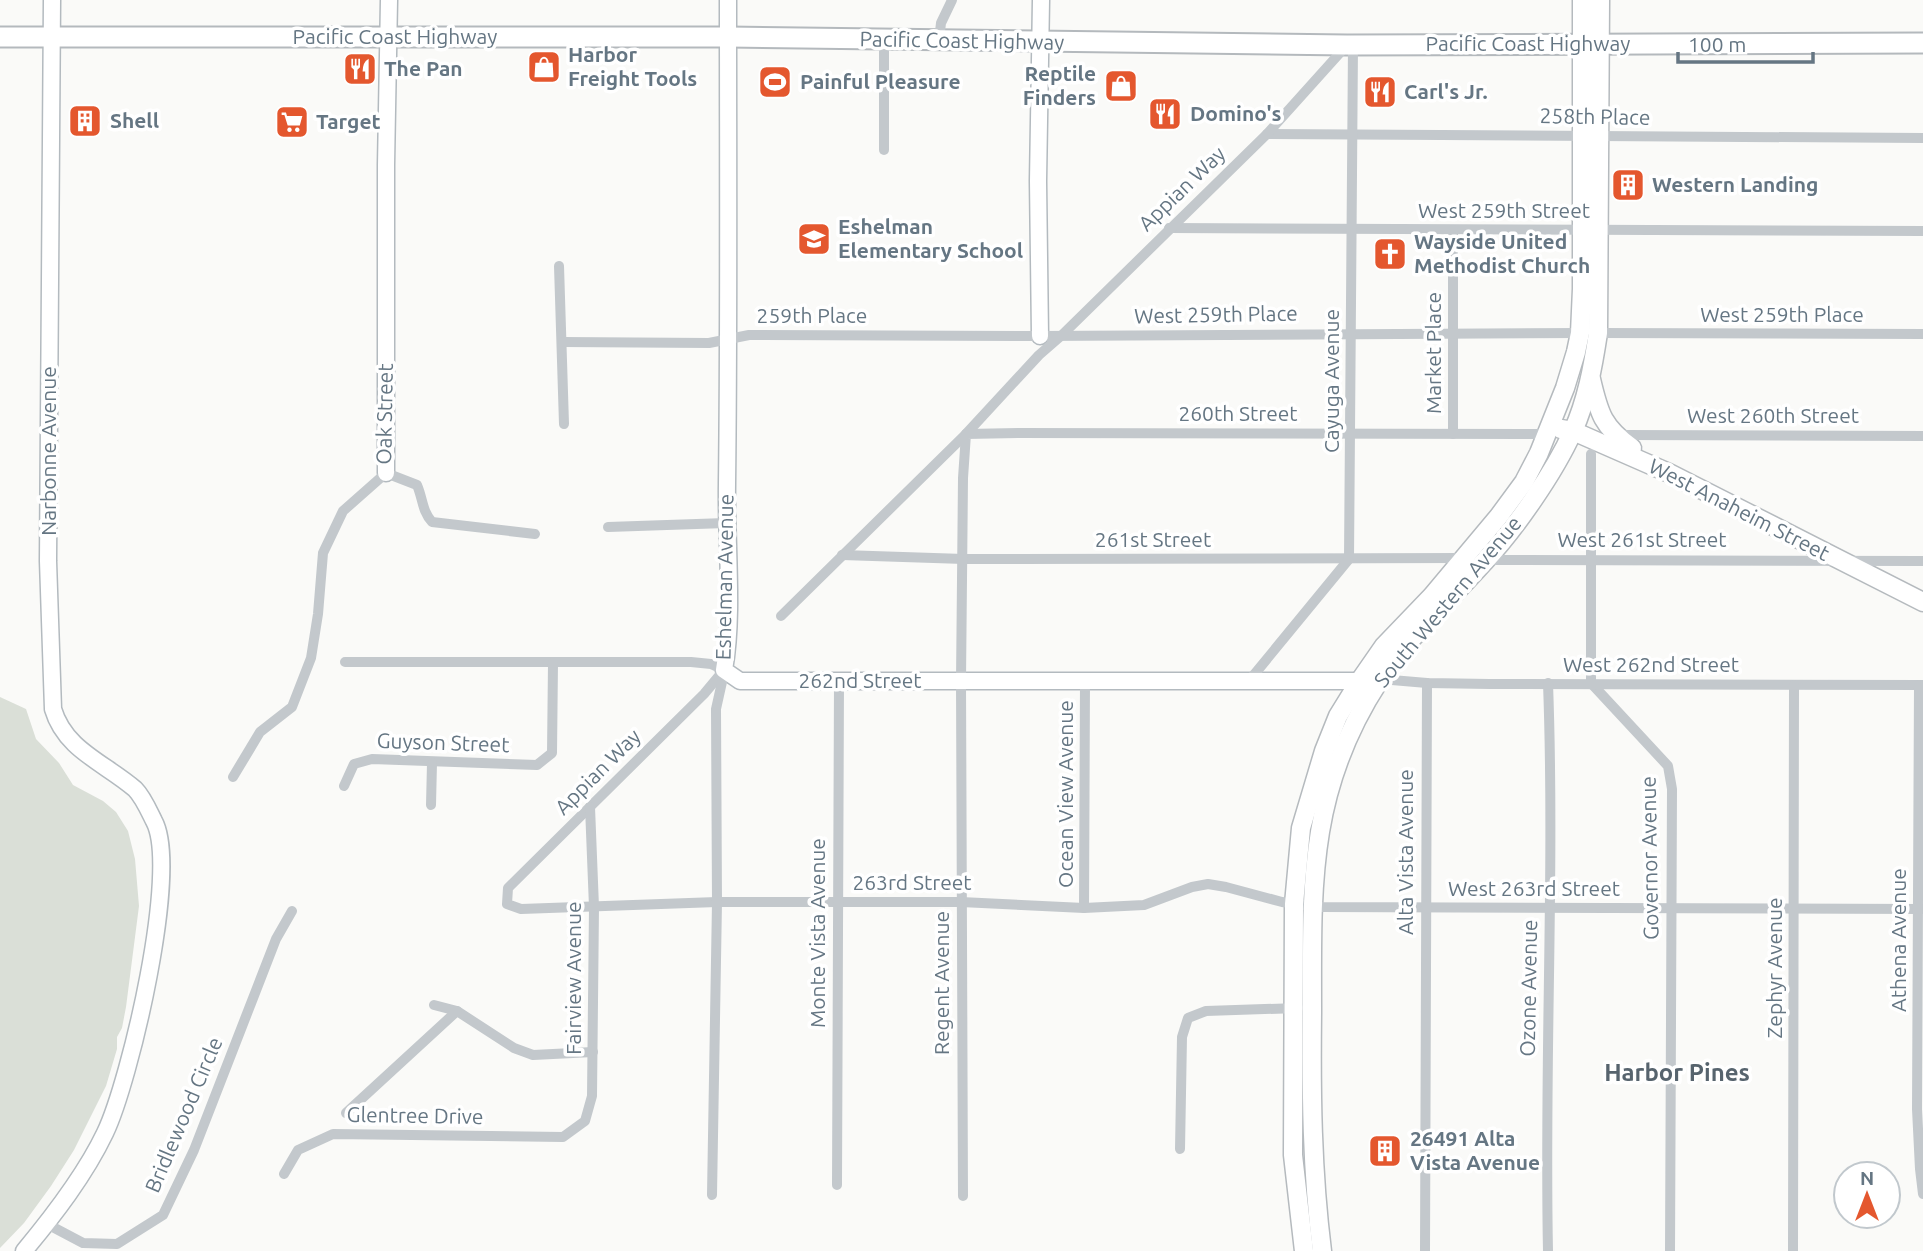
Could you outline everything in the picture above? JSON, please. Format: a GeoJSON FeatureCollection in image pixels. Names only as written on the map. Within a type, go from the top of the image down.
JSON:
{"type":"FeatureCollection","features":[{"type":"Feature","properties":{"kind":"highway","name":"Pacific Coast Highway"},"geometry":{"type":"LineString","coordinates":[[0,37],[728,37],[1350,45],[1923,43]]}},
{"type":"Feature","properties":{"kind":"main road","name":"South Western Avenue"},"geometry":{"type":"LineString","coordinates":[[1303,905],[1338,758],[1356,719],[1380,679],[1415,635],[1487,559],[1536,493],[1573,431],[1590,377],[1582,231],[1591,137],[1591,43],[1582,0]]}},
{"type":"Feature","properties":{"kind":"main road","name":"South Western Avenue"},"geometry":{"type":"LineString","coordinates":[[1591,43],[1600,0]]}},
{"type":"Feature","properties":{"kind":"main road","name":"South Western Avenue"},"geometry":{"type":"LineString","coordinates":[[1322,1251],[1303,1008],[1301,828],[1324,751],[1338,716],[1359,682],[1384,646],[1515,496],[1551,427],[1589,333],[1600,231],[1591,137]]}},
{"type":"Feature","properties":{"kind":"main road"},"geometry":{"type":"LineString","coordinates":[[1590,377],[1606,425],[1614,435],[1654,466]]}},
{"type":"Feature","properties":{"kind":"main road","name":"West Anaheim Street"},"geometry":{"type":"LineString","coordinates":[[1551,427],[1573,431],[1654,466],[1923,602]]}},
{"type":"Feature","properties":{"kind":"main road","name":"South Western Avenue"},"geometry":{"type":"LineString","coordinates":[[1303,1008],[1293,1155],[1304,1251]]}},
{"type":"Feature","properties":{"kind":"street","name":"Narbonne Avenue"},"geometry":{"type":"LineString","coordinates":[[24,1251],[47,1224],[105,1133],[119,1098],[135,1044],[157,926],[162,857],[156,824],[138,791],[68,739],[58,726],[53,709],[48,561],[52,0]]}},
{"type":"Feature","properties":{"kind":"street","name":"Oak Street"},"geometry":{"type":"LineString","coordinates":[[233,777],[260,732],[292,708],[311,659],[323,553],[343,511],[386,473],[389,0]]}},
{"type":"Feature","properties":{"kind":"street","name":"Eshelman Avenue"},"geometry":{"type":"LineString","coordinates":[[712,1195],[717,902],[716,709],[727,654],[728,615],[728,0]]}},
{"type":"Feature","properties":{"kind":"street"},"geometry":{"type":"LineString","coordinates":[[939,40],[940,23],[952,0]]}},
{"type":"Feature","properties":{"kind":"street"},"geometry":{"type":"LineString","coordinates":[[1039,355],[1041,0]]}},
{"type":"Feature","properties":{"kind":"street"},"geometry":{"type":"LineString","coordinates":[[884,40],[884,150]]}},
{"type":"Feature","properties":{"kind":"street","name":"Appian Way"},"geometry":{"type":"LineString","coordinates":[[781,616],[966,434],[1039,355],[1267,134],[1350,45]]}},
{"type":"Feature","properties":{"kind":"street","name":"Cayuga Avenue"},"geometry":{"type":"LineString","coordinates":[[1349,559],[1353,229],[1350,45]]}},
{"type":"Feature","properties":{"kind":"street","name":"258th Place"},"geometry":{"type":"LineString","coordinates":[[1267,134],[1923,138]]}},
{"type":"Feature","properties":{"kind":"street","name":"West 259th Street"},"geometry":{"type":"LineString","coordinates":[[1169,228],[1923,231]]}},
{"type":"Feature","properties":{"kind":"street","name":"Market Place"},"geometry":{"type":"LineString","coordinates":[[1453,230],[1453,434]]}},
{"type":"Feature","properties":{"kind":"street"},"geometry":{"type":"LineString","coordinates":[[559,266],[564,424]]}},
{"type":"Feature","properties":{"kind":"street","name":"West 259th Place"},"geometry":{"type":"LineString","coordinates":[[1062,335],[1351,332],[1923,334]]}},
{"type":"Feature","properties":{"kind":"street","name":"259th Place"},"geometry":{"type":"LineString","coordinates":[[563,342],[709,343],[749,335],[1062,335]]}},
{"type":"Feature","properties":{"kind":"street","name":"260th Street"},"geometry":{"type":"LineString","coordinates":[[966,434],[1540,434],[1551,427]]}},
{"type":"Feature","properties":{"kind":"street","name":"Regent Avenue"},"geometry":{"type":"LineString","coordinates":[[963,1196],[961,681],[963,478],[966,434]]}},
{"type":"Feature","properties":{"kind":"street","name":"West 260th Street"},"geometry":{"type":"LineString","coordinates":[[1624,435],[1923,436]]}},
{"type":"Feature","properties":{"kind":"street"},"geometry":{"type":"LineString","coordinates":[[1591,454],[1591,683]]}},
{"type":"Feature","properties":{"kind":"street"},"geometry":{"type":"LineString","coordinates":[[386,473],[417,485],[423,499],[425,515],[432,522],[535,534]]}},
{"type":"Feature","properties":{"kind":"street"},"geometry":{"type":"LineString","coordinates":[[608,527],[726,523]]}},
{"type":"Feature","properties":{"kind":"street","name":"261st Street"},"geometry":{"type":"LineString","coordinates":[[842,555],[964,559],[1463,558]]}},
{"type":"Feature","properties":{"kind":"street"},"geometry":{"type":"LineString","coordinates":[[1248,682],[1349,559]]}},
{"type":"Feature","properties":{"kind":"street","name":"West 261st Street"},"geometry":{"type":"LineString","coordinates":[[1487,559],[1923,561]]}},
{"type":"Feature","properties":{"kind":"street","name":"262nd Street"},"geometry":{"type":"LineString","coordinates":[[345,662],[691,662],[711,664],[740,681],[1359,682],[1380,679]]}},
{"type":"Feature","properties":{"kind":"street","name":"Guyson Street"},"geometry":{"type":"LineString","coordinates":[[344,786],[352,767],[362,760],[537,765],[546,760],[552,752],[553,663]]}},
{"type":"Feature","properties":{"kind":"street","name":"Appian Way"},"geometry":{"type":"LineString","coordinates":[[507,904],[508,888],[704,694],[724,670]]}},
{"type":"Feature","properties":{"kind":"street","name":"West 262nd Street"},"geometry":{"type":"LineString","coordinates":[[1380,679],[1427,683],[1921,685]]}},
{"type":"Feature","properties":{"kind":"street","name":"Ocean View Avenue"},"geometry":{"type":"LineString","coordinates":[[1084,908],[1085,681]]}},
{"type":"Feature","properties":{"kind":"street","name":"Monte Vista Avenue"},"geometry":{"type":"LineString","coordinates":[[837,1185],[839,682]]}},
{"type":"Feature","properties":{"kind":"street","name":"Alta Vista Avenue"},"geometry":{"type":"LineString","coordinates":[[1426,1251],[1427,683]]}},
{"type":"Feature","properties":{"kind":"street","name":"Governor Avenue"},"geometry":{"type":"LineString","coordinates":[[1591,683],[1668,766],[1672,789],[1670,1251]]}},
{"type":"Feature","properties":{"kind":"street","name":"Ozone Avenue"},"geometry":{"type":"LineString","coordinates":[[1548,684],[1551,818],[1548,1251]]}},
{"type":"Feature","properties":{"kind":"street","name":"Zephyr Avenue"},"geometry":{"type":"LineString","coordinates":[[1793,1251],[1794,685]]}},
{"type":"Feature","properties":{"kind":"street","name":"Athena Avenue"},"geometry":{"type":"LineString","coordinates":[[1921,685],[1921,909],[1917,1109],[1923,1194]]}},
{"type":"Feature","properties":{"kind":"street"},"geometry":{"type":"LineString","coordinates":[[431,805],[432,763]]}},
{"type":"Feature","properties":{"kind":"street","name":"Fairview Avenue"},"geometry":{"type":"LineString","coordinates":[[563,1137],[585,1121],[592,1096],[594,907],[590,807]]}},
{"type":"Feature","properties":{"kind":"street","name":"263rd Street"},"geometry":{"type":"LineString","coordinates":[[507,904],[522,909],[717,902],[961,902],[1084,908],[1144,905],[1192,887],[1208,884],[1303,905]]}},
{"type":"Feature","properties":{"kind":"street","name":"West 263rd Street"},"geometry":{"type":"LineString","coordinates":[[1303,905],[1425,908],[1921,909]]}},
{"type":"Feature","properties":{"kind":"street","name":"Bridlewood Circle"},"geometry":{"type":"LineString","coordinates":[[47,1224],[83,1243],[117,1244],[163,1215],[194,1150],[276,939],[292,911]]}},
{"type":"Feature","properties":{"kind":"street"},"geometry":{"type":"LineString","coordinates":[[434,1005],[457,1012],[514,1048],[533,1055],[593,1052]]}},
{"type":"Feature","properties":{"kind":"street"},"geometry":{"type":"LineString","coordinates":[[1180,1149],[1182,1037],[1188,1018],[1206,1011],[1303,1008]]}},
{"type":"Feature","properties":{"kind":"street"},"geometry":{"type":"LineString","coordinates":[[346,1113],[457,1012]]}},
{"type":"Feature","properties":{"kind":"street","name":"Glentree Drive"},"geometry":{"type":"LineString","coordinates":[[284,1174],[298,1150],[333,1134],[563,1137]]}},
{"type":"Feature","properties":{"kind":"shaded area"},"geometry":{"type":"Polygon","coordinates":[[[0,697],[26,709],[36,739],[59,763],[73,785],[103,801],[116,812],[128,831],[135,859],[139,906],[126,1007],[106,1086],[74,1150],[51,1186],[24,1223],[0,1248],[0,697]]]}},
{"type":"Feature","properties":{"kind":"place","name":"Harbor Freight Tools"},"geometry":{"type":"Point","coordinates":[544,67]}},
{"type":"Feature","properties":{"kind":"place","name":"The Pan"},"geometry":{"type":"Point","coordinates":[360,69]}},
{"type":"Feature","properties":{"kind":"place","name":"Painful Pleasure"},"geometry":{"type":"Point","coordinates":[775,82]}},
{"type":"Feature","properties":{"kind":"place","name":"Reptile Finders"},"geometry":{"type":"Point","coordinates":[1121,86]}},
{"type":"Feature","properties":{"kind":"place","name":"Carl's Jr."},"geometry":{"type":"Point","coordinates":[1380,92]}},
{"type":"Feature","properties":{"kind":"place","name":"Domino's"},"geometry":{"type":"Point","coordinates":[1165,114]}},
{"type":"Feature","properties":{"kind":"place","name":"Shell"},"geometry":{"type":"Point","coordinates":[85,121]}},
{"type":"Feature","properties":{"kind":"place","name":"Target"},"geometry":{"type":"Point","coordinates":[292,122]}},
{"type":"Feature","properties":{"kind":"place","name":"Western Landing"},"geometry":{"type":"Point","coordinates":[1628,185]}},
{"type":"Feature","properties":{"kind":"place","name":"Eshelman Elementary School"},"geometry":{"type":"Point","coordinates":[814,239]}},
{"type":"Feature","properties":{"kind":"place","name":"Wayside United Methodist Church"},"geometry":{"type":"Point","coordinates":[1390,254]}},
{"type":"Feature","properties":{"kind":"place","name":"26491 Alta Vista Avenue"},"geometry":{"type":"Point","coordinates":[1385,1151]}},
{"type":"Feature","properties":{"kind":"district","name":"Harbor Pines"},"geometry":{"type":"Point","coordinates":[1677,1073]}}]}
